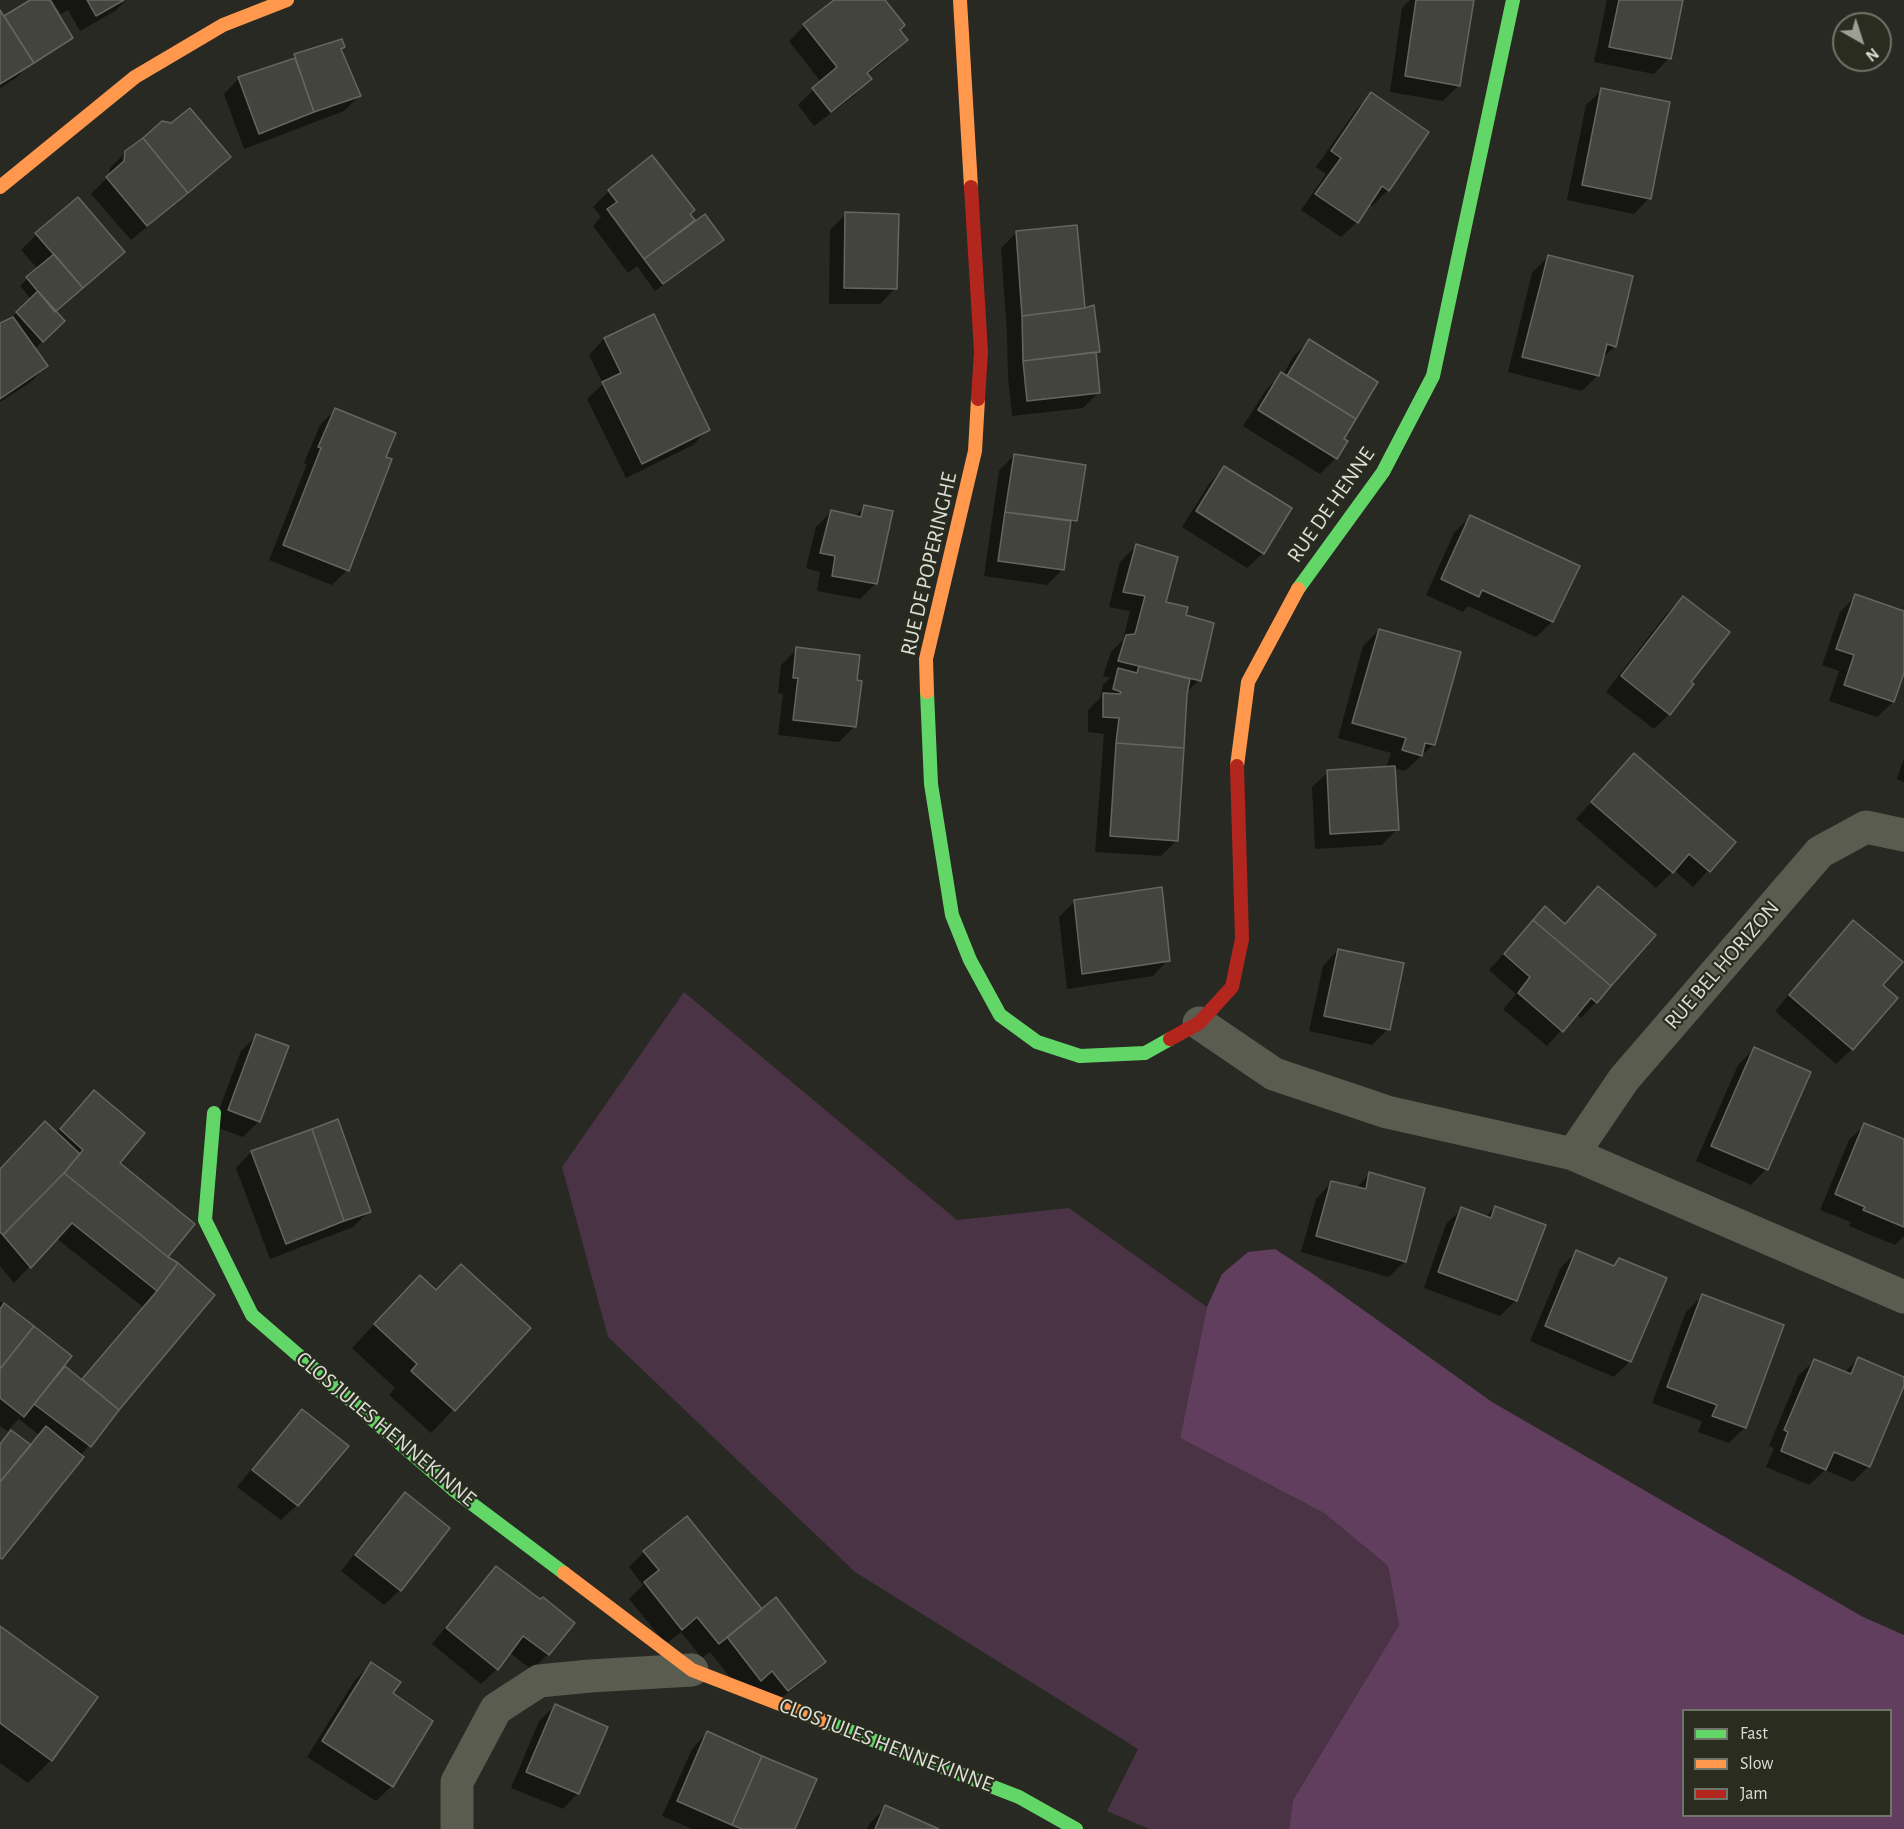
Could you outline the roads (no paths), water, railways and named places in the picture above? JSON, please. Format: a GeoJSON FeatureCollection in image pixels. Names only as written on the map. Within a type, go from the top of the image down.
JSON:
{"type":"FeatureCollection","features":[{"type":"Feature","properties":{"kind":"street"},"geometry":{"type":"LineString","coordinates":[[0,187],[135,77],[223,25],[287,0]]}},
{"type":"Feature","properties":{"kind":"street","name":"RUE DE POPERINGHE"},"geometry":{"type":"LineString","coordinates":[[960,0],[981,352],[975,451],[926,659],[931,784],[951,915],[970,960],[1000,1015],[1037,1042],[1080,1056],[1145,1053],[1199,1023]]}},
{"type":"Feature","properties":{"kind":"street","name":"RUE DE HENNE"},"geometry":{"type":"LineString","coordinates":[[1199,1023],[1232,987],[1242,939],[1237,759],[1248,682],[1302,581],[1383,472],[1433,376],[1512,0]]}},
{"type":"Feature","properties":{"kind":"street","name":"RUE BEL HORIZON"},"geometry":{"type":"LineString","coordinates":[[1573,1154],[1624,1079],[1820,852],[1866,827],[1904,836]]}},
{"type":"Feature","properties":{"kind":"street"},"geometry":{"type":"LineString","coordinates":[[1199,1023],[1274,1074],[1387,1112],[1573,1154],[1904,1297]]}},
{"type":"Feature","properties":{"kind":"street","name":"CLOS JULES HENNEKINNE"},"geometry":{"type":"LineString","coordinates":[[214,1113],[205,1220],[252,1315],[455,1491],[692,1670],[1019,1797],[1076,1829]]}},
{"type":"Feature","properties":{"kind":"street","name":"CLOS JULES HENNEKINNE"},"geometry":{"type":"LineString","coordinates":[[457,1829],[457,1782],[496,1709],[539,1681],[692,1670]]}}]}
